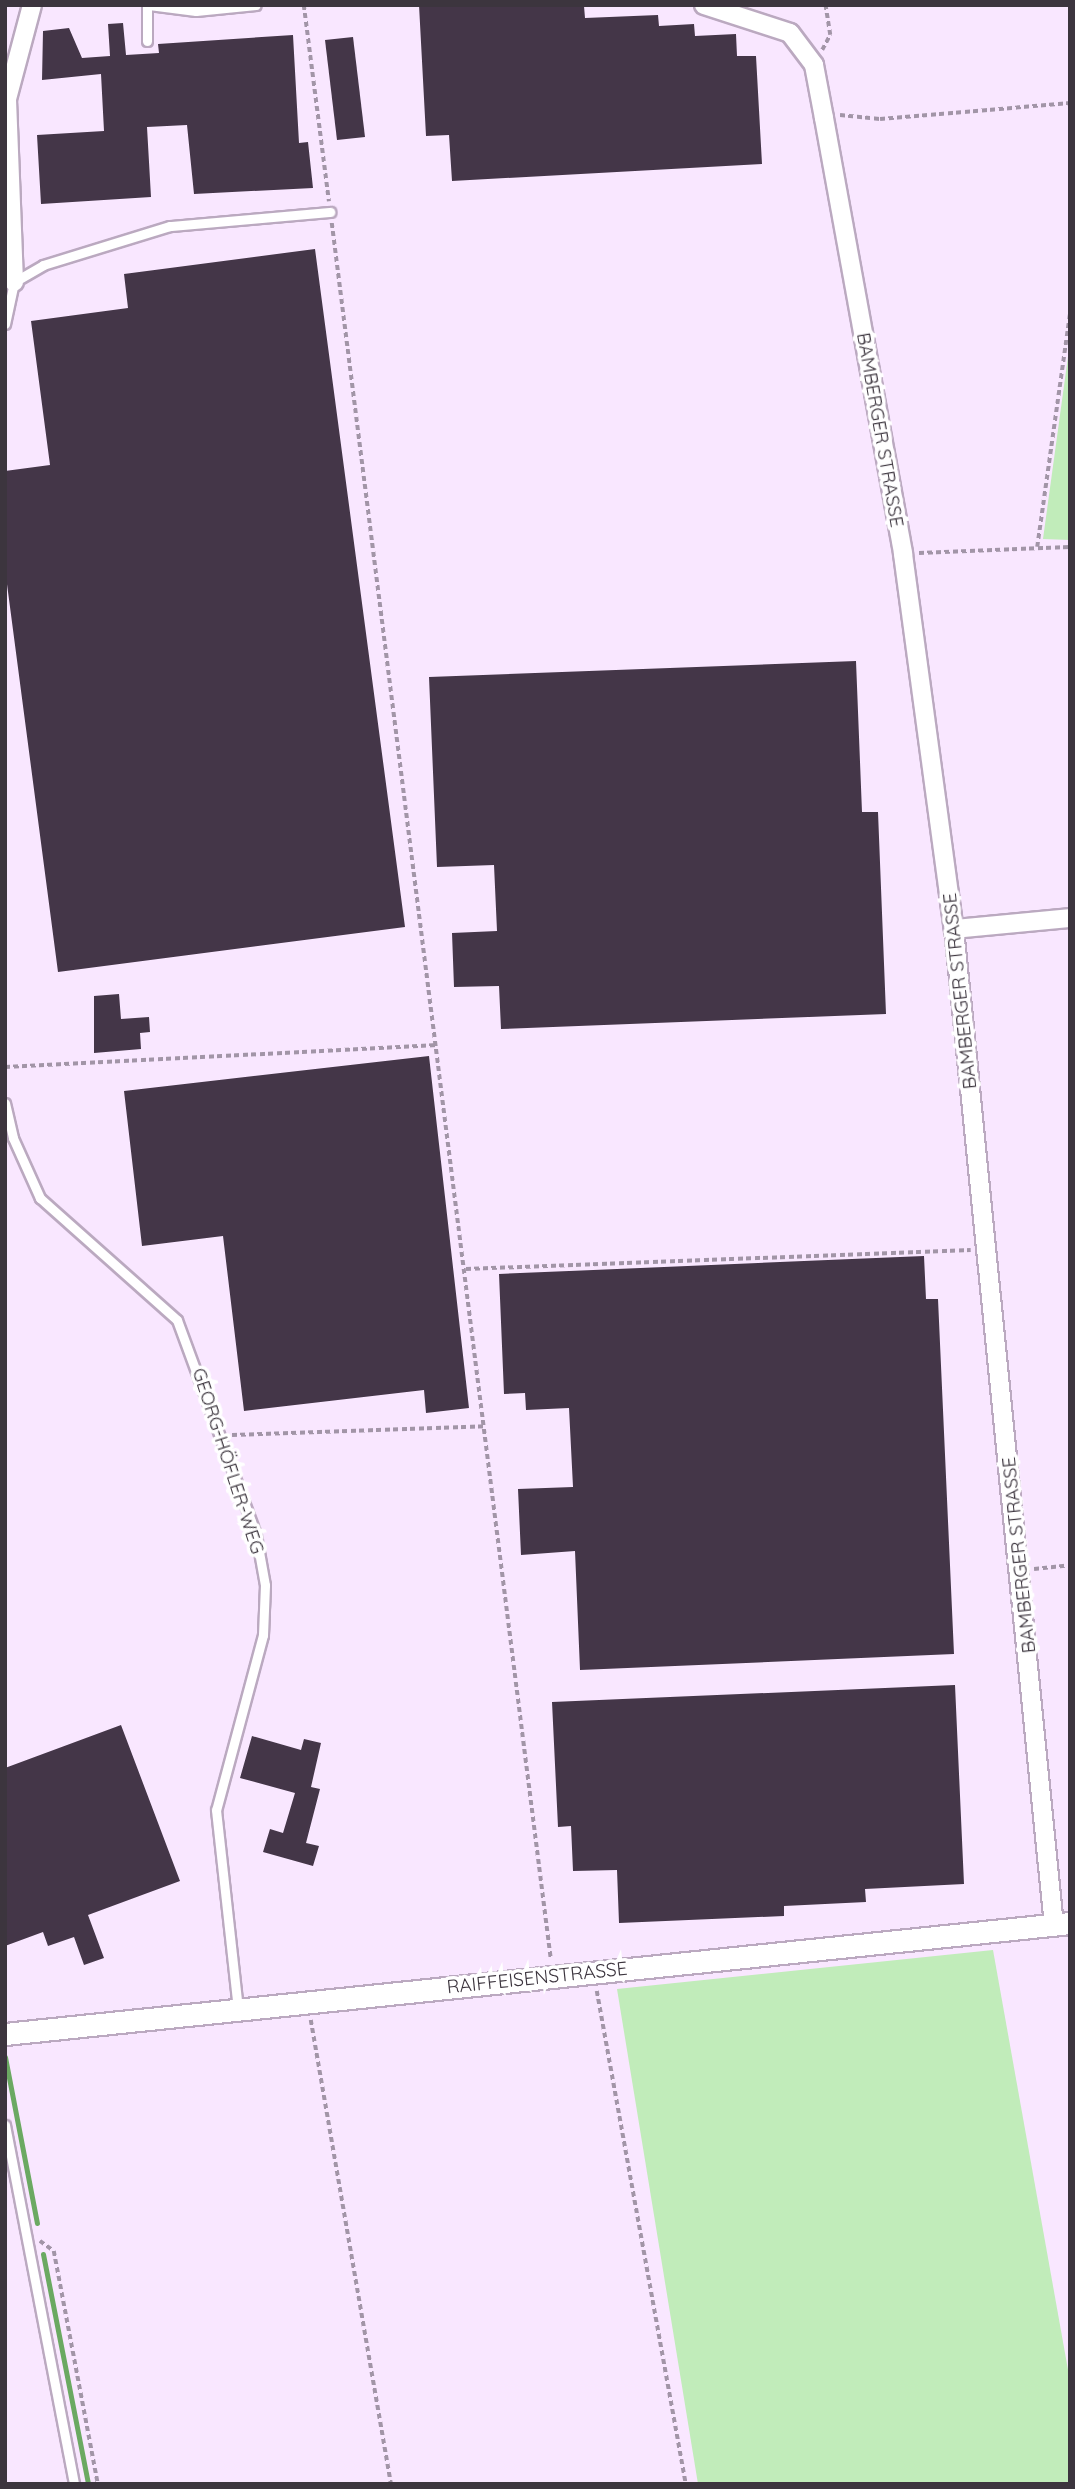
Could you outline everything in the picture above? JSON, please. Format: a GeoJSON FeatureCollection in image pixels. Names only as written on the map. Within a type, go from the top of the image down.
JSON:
{"type":"FeatureCollection","features":[{"type":"Feature","properties":{"kind":"street"},"geometry":{"type":"LineString","coordinates":[[14,282],[7,99],[32,5]]}},
{"type":"Feature","properties":{"kind":"street"},"geometry":{"type":"LineString","coordinates":[[704,5],[772,23],[790,33],[814,65]]}},
{"type":"Feature","properties":{"kind":"street","name":"BAMBERGER STRASSE"},"geometry":{"type":"LineString","coordinates":[[814,65],[903,554],[954,929],[1020,1570],[1062,1924]]}},
{"type":"Feature","properties":{"kind":"street"},"geometry":{"type":"LineString","coordinates":[[954,929],[1070,918]]}},
{"type":"Feature","properties":{"kind":"street","name":"RAIFFEISENSTRASSE"},"geometry":{"type":"LineString","coordinates":[[5,2034],[1062,1924]]}},
{"type":"Feature","properties":{"kind":"lane"},"geometry":{"type":"LineString","coordinates":[[148,41],[148,5],[196,11],[256,5]]}},
{"type":"Feature","properties":{"kind":"lane"},"geometry":{"type":"LineString","coordinates":[[5,324],[14,282],[43,265],[170,226],[330,212]]}},
{"type":"Feature","properties":{"kind":"lane","name":"GEORG-HÖFLER-WEG"},"geometry":{"type":"LineString","coordinates":[[5,1103],[13,1138],[40,1198],[177,1320],[216,1435],[256,1535],[265,1585],[255,1670],[216,1810],[238,2009]]}},
{"type":"Feature","properties":{"kind":"lane"},"geometry":{"type":"LineString","coordinates":[[5,2125],[74,2484]]}},
{"type":"Feature","properties":{"kind":"path"},"geometry":{"type":"LineString","coordinates":[[304,5],[438,1045],[553,1976]]}},
{"type":"Feature","properties":{"kind":"path"},"geometry":{"type":"LineString","coordinates":[[814,65],[830,36],[825,5]]}},
{"type":"Feature","properties":{"kind":"path"},"geometry":{"type":"LineString","coordinates":[[824,118],[846,113],[880,119],[1070,103]]}},
{"type":"Feature","properties":{"kind":"path"},"geometry":{"type":"LineString","coordinates":[[1037,547],[1070,313]]}},
{"type":"Feature","properties":{"kind":"path"},"geometry":{"type":"LineString","coordinates":[[903,554],[1070,547]]}},
{"type":"Feature","properties":{"kind":"path"},"geometry":{"type":"LineString","coordinates":[[5,1067],[438,1045]]}},
{"type":"Feature","properties":{"kind":"path"},"geometry":{"type":"LineString","coordinates":[[466,1269],[988,1249]]}},
{"type":"Feature","properties":{"kind":"path"},"geometry":{"type":"LineString","coordinates":[[216,1435],[486,1426]]}},
{"type":"Feature","properties":{"kind":"path"},"geometry":{"type":"LineString","coordinates":[[1020,1570],[1070,1565]]}},
{"type":"Feature","properties":{"kind":"path"},"geometry":{"type":"LineString","coordinates":[[594,1972],[686,2484]]}},
{"type":"Feature","properties":{"kind":"path"},"geometry":{"type":"LineString","coordinates":[[308,2002],[391,2484]]}},
{"type":"Feature","properties":{"kind":"path"},"geometry":{"type":"LineString","coordinates":[[27,2231],[54,2251],[98,2484]]}},
{"type":"Feature","properties":{"kind":"green space"},"geometry":{"type":"Polygon","coordinates":[[[1070,342],[1070,540],[1043,539],[1070,342]]]}},
{"type":"Feature","properties":{"kind":"green space"},"geometry":{"type":"Polygon","coordinates":[[[993,1950],[1070,2381],[1070,2484],[698,2484],[617,1989],[993,1950]]]}},
{"type":"Feature","properties":{"kind":"building"},"geometry":{"type":"Polygon","coordinates":[[[419,5],[584,6],[585,18],[658,15],[659,26],[694,24],[695,36],[736,34],[737,56],[756,56],[762,164],[452,181],[449,135],[426,136],[419,5]]]}},
{"type":"Feature","properties":{"kind":"building"},"geometry":{"type":"Polygon","coordinates":[[[123,23],[126,55],[159,53],[158,44],[293,35],[299,143],[308,142],[313,188],[194,194],[187,125],[147,127],[151,197],[41,204],[37,135],[104,131],[101,74],[42,80],[43,31],[69,28],[82,58],[110,56],[108,24],[123,23]]]}},
{"type":"Feature","properties":{"kind":"building"},"geometry":{"type":"Polygon","coordinates":[[[353,37],[365,137],[337,140],[325,40],[353,37]]]}},
{"type":"Feature","properties":{"kind":"building"},"geometry":{"type":"Polygon","coordinates":[[[315,249],[405,927],[58,972],[5,569],[5,471],[50,465],[31,321],[128,308],[124,274],[315,249]]]}},
{"type":"Feature","properties":{"kind":"building"},"geometry":{"type":"Polygon","coordinates":[[[856,661],[862,812],[878,812],[886,1014],[501,1029],[499,986],[454,987],[452,933],[497,931],[494,865],[437,867],[429,677],[856,661]]]}},
{"type":"Feature","properties":{"kind":"building"},"geometry":{"type":"Polygon","coordinates":[[[119,994],[121,1019],[149,1017],[150,1032],[140,1033],[141,1049],[94,1053],[94,996],[119,994]]]}},
{"type":"Feature","properties":{"kind":"building"},"geometry":{"type":"Polygon","coordinates":[[[429,1056],[469,1408],[426,1413],[424,1390],[244,1411],[223,1236],[142,1246],[124,1091],[429,1056]]]}},
{"type":"Feature","properties":{"kind":"building"},"geometry":{"type":"Polygon","coordinates":[[[924,1256],[926,1299],[938,1299],[954,1654],[580,1670],[575,1551],[521,1555],[518,1489],[573,1487],[569,1408],[526,1410],[525,1393],[504,1394],[499,1274],[924,1256]]]}},
{"type":"Feature","properties":{"kind":"building"},"geometry":{"type":"Polygon","coordinates":[[[955,1685],[964,1884],[865,1889],[866,1902],[784,1906],[784,1916],[619,1923],[617,1870],[573,1871],[571,1826],[558,1827],[552,1702],[955,1685]]]}},
{"type":"Feature","properties":{"kind":"building"},"geometry":{"type":"Polygon","coordinates":[[[121,1725],[180,1881],[88,1915],[104,1958],[84,1965],[74,1937],[48,1946],[43,1932],[5,1946],[5,1768],[121,1725]]]}},
{"type":"Feature","properties":{"kind":"building"},"geometry":{"type":"Polygon","coordinates":[[[252,1736],[301,1750],[304,1739],[321,1743],[311,1787],[320,1789],[306,1843],[319,1846],[313,1866],[263,1852],[270,1829],[283,1833],[295,1793],[240,1778],[252,1736]]]}},
{"type":"Feature","properties":{"kind":"waterway"},"geometry":{"type":"LineString","coordinates":[[5,2057],[37,2223]]}},
{"type":"Feature","properties":{"kind":"waterway"},"geometry":{"type":"LineString","coordinates":[[43,2254],[88,2484]]}}]}
